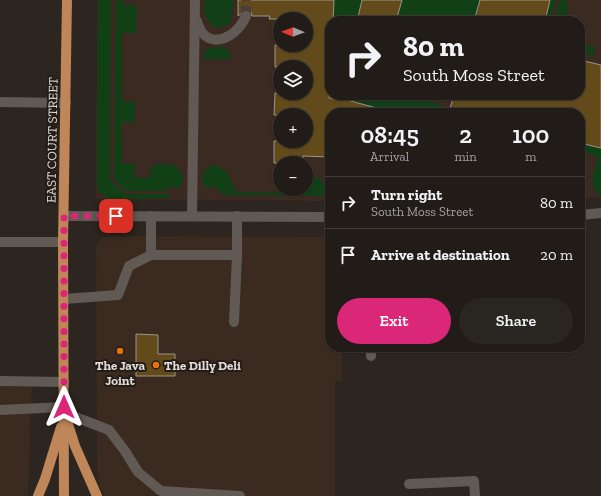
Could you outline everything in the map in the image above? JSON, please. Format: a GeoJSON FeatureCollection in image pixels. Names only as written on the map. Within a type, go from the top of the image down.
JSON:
{"type":"FeatureCollection","features":[{"type":"Feature","properties":{"kind":"main road","name":"EAST COURT STREET"},"geometry":{"type":"LineString","coordinates":[[64,496],[65,410],[63,242],[67,0]]}},
{"type":"Feature","properties":{"kind":"main road"},"geometry":{"type":"LineString","coordinates":[[38,496],[45,479],[65,410]]}},
{"type":"Feature","properties":{"kind":"main road"},"geometry":{"type":"LineString","coordinates":[[65,410],[76,446],[97,496]]}},
{"type":"Feature","properties":{"kind":"street"},"geometry":{"type":"LineString","coordinates":[[192,216],[196,15],[195,0]]}},
{"type":"Feature","properties":{"kind":"street"},"geometry":{"type":"LineString","coordinates":[[196,15],[198,27],[205,35],[214,39],[224,40],[236,32],[246,16]]}},
{"type":"Feature","properties":{"kind":"street"},"geometry":{"type":"LineString","coordinates":[[0,102],[66,102]]}},
{"type":"Feature","properties":{"kind":"street"},"geometry":{"type":"LineString","coordinates":[[585,214],[601,213]]}},
{"type":"Feature","properties":{"kind":"street"},"geometry":{"type":"LineString","coordinates":[[64,216],[236,216],[325,218]]}},
{"type":"Feature","properties":{"kind":"street"},"geometry":{"type":"LineString","coordinates":[[150,255],[151,216]]}},
{"type":"Feature","properties":{"kind":"street"},"geometry":{"type":"LineString","coordinates":[[234,322],[237,255],[236,216]]}},
{"type":"Feature","properties":{"kind":"street"},"geometry":{"type":"LineString","coordinates":[[0,242],[63,242]]}},
{"type":"Feature","properties":{"kind":"street"},"geometry":{"type":"LineString","coordinates":[[64,299],[118,295],[129,266],[150,255],[237,255]]}},
{"type":"Feature","properties":{"kind":"street"},"geometry":{"type":"LineString","coordinates":[[0,381],[64,382]]}},
{"type":"Feature","properties":{"kind":"street"},"geometry":{"type":"LineString","coordinates":[[0,410],[65,410],[108,430],[125,451],[138,472],[161,491],[240,496]]}},
{"type":"Feature","properties":{"kind":"street"},"geometry":{"type":"LineString","coordinates":[[409,484],[474,481],[475,496]]}},
{"type":"Feature","properties":{"kind":"shaded area"},"geometry":{"type":"Polygon","coordinates":[[[97,0],[601,0],[601,197],[585,198],[585,108],[325,108],[325,201],[96,199],[97,0]]]}},
{"type":"Feature","properties":{"kind":"shaded area"},"geometry":{"type":"Polygon","coordinates":[[[109,236],[325,237],[325,352],[342,352],[342,381],[335,382],[335,496],[105,496],[100,487],[97,470],[96,246],[102,238],[109,236]]]}},
{"type":"Feature","properties":{"kind":"shaded area"},"geometry":{"type":"Polygon","coordinates":[[[0,379],[32,379],[28,496],[0,496],[0,379]]]}},
{"type":"Feature","properties":{"kind":"green space"},"geometry":{"type":"Polygon","coordinates":[[[98,0],[111,0],[110,180],[124,194],[169,194],[169,198],[108,199],[97,190],[98,0]]]}},
{"type":"Feature","properties":{"kind":"green space"},"geometry":{"type":"Polygon","coordinates":[[[116,0],[123,0],[123,5],[137,5],[136,33],[122,33],[122,101],[135,102],[135,122],[122,122],[122,164],[135,164],[135,178],[150,178],[151,167],[159,164],[175,165],[183,175],[182,184],[179,189],[170,186],[165,191],[125,191],[114,179],[116,0]]]}},
{"type":"Feature","properties":{"kind":"green space"},"geometry":{"type":"Polygon","coordinates":[[[205,0],[234,0],[230,22],[224,26],[218,27],[210,23],[205,13],[205,0]]]}},
{"type":"Feature","properties":{"kind":"green space"},"geometry":{"type":"Polygon","coordinates":[[[334,0],[362,0],[358,16],[333,16],[334,0]]]}},
{"type":"Feature","properties":{"kind":"green space"},"geometry":{"type":"Polygon","coordinates":[[[402,0],[480,0],[475,16],[398,16],[402,0]]]}},
{"type":"Feature","properties":{"kind":"green space"},"geometry":{"type":"Polygon","coordinates":[[[550,0],[556,0],[551,16],[546,16],[550,0]]]}},
{"type":"Feature","properties":{"kind":"green space"},"geometry":{"type":"Polygon","coordinates":[[[560,0],[567,0],[567,16],[555,16],[560,0]]]}},
{"type":"Feature","properties":{"kind":"green space"},"geometry":{"type":"Polygon","coordinates":[[[585,45],[594,46],[594,56],[585,53],[585,45]]]}},
{"type":"Feature","properties":{"kind":"green space"},"geometry":{"type":"Polygon","coordinates":[[[212,47],[224,47],[231,54],[231,59],[203,59],[204,52],[212,47]]]}},
{"type":"Feature","properties":{"kind":"green space"},"geometry":{"type":"Polygon","coordinates":[[[347,100],[423,100],[442,105],[441,108],[377,108],[347,100]]]}},
{"type":"Feature","properties":{"kind":"green space"},"geometry":{"type":"Polygon","coordinates":[[[585,144],[601,148],[601,196],[597,193],[593,183],[598,157],[585,153],[585,144]]]}},
{"type":"Feature","properties":{"kind":"green space"},"geometry":{"type":"Polygon","coordinates":[[[211,165],[221,167],[230,178],[237,192],[273,193],[273,195],[224,195],[213,185],[210,188],[205,187],[202,180],[203,172],[211,165]]]}},
{"type":"Feature","properties":{"kind":"green space"},"geometry":{"type":"Polygon","coordinates":[[[313,178],[320,178],[325,187],[325,196],[313,196],[313,178]]]}},
{"type":"Feature","properties":{"kind":"building"},"geometry":{"type":"Polygon","coordinates":[[[238,0],[334,0],[333,16],[325,16],[325,100],[347,100],[376,108],[325,108],[325,157],[274,156],[274,148],[313,148],[313,108],[274,108],[275,100],[313,100],[313,60],[275,60],[275,52],[313,52],[313,12],[273,12],[273,19],[269,19],[270,16],[252,16],[251,12],[246,10],[238,16],[238,0]]]}},
{"type":"Feature","properties":{"kind":"building"},"geometry":{"type":"Polygon","coordinates":[[[362,0],[402,0],[397,16],[358,16],[362,0]]]}},
{"type":"Feature","properties":{"kind":"building"},"geometry":{"type":"Polygon","coordinates":[[[480,0],[550,0],[546,16],[475,16],[480,0]]]}},
{"type":"Feature","properties":{"kind":"building"},"geometry":{"type":"Polygon","coordinates":[[[585,61],[601,65],[601,148],[585,144],[585,108],[450,108],[452,100],[585,100],[585,61]]]}},
{"type":"Feature","properties":{"kind":"building","name":"The Dilly Deli"},"geometry":{"type":"Polygon","coordinates":[[[136,334],[158,335],[158,354],[175,354],[175,376],[136,376],[136,334]]]}},
{"type":"Feature","properties":{"kind":"tunnel"},"geometry":{"type":"LineString","coordinates":[[246,0],[246,16]]}},
{"type":"Feature","properties":{"kind":"place","name":"The Java Joint"},"geometry":{"type":"Point","coordinates":[120,351]}},
{"type":"Feature","properties":{"kind":"place","name":"The Dilly Deli"},"geometry":{"type":"Point","coordinates":[156,365]}},
{"type":"Feature","properties":{"kind":"route"},"geometry":{"type":"LineString","coordinates":[[64,407],[64,216],[116,216]]}}]}
